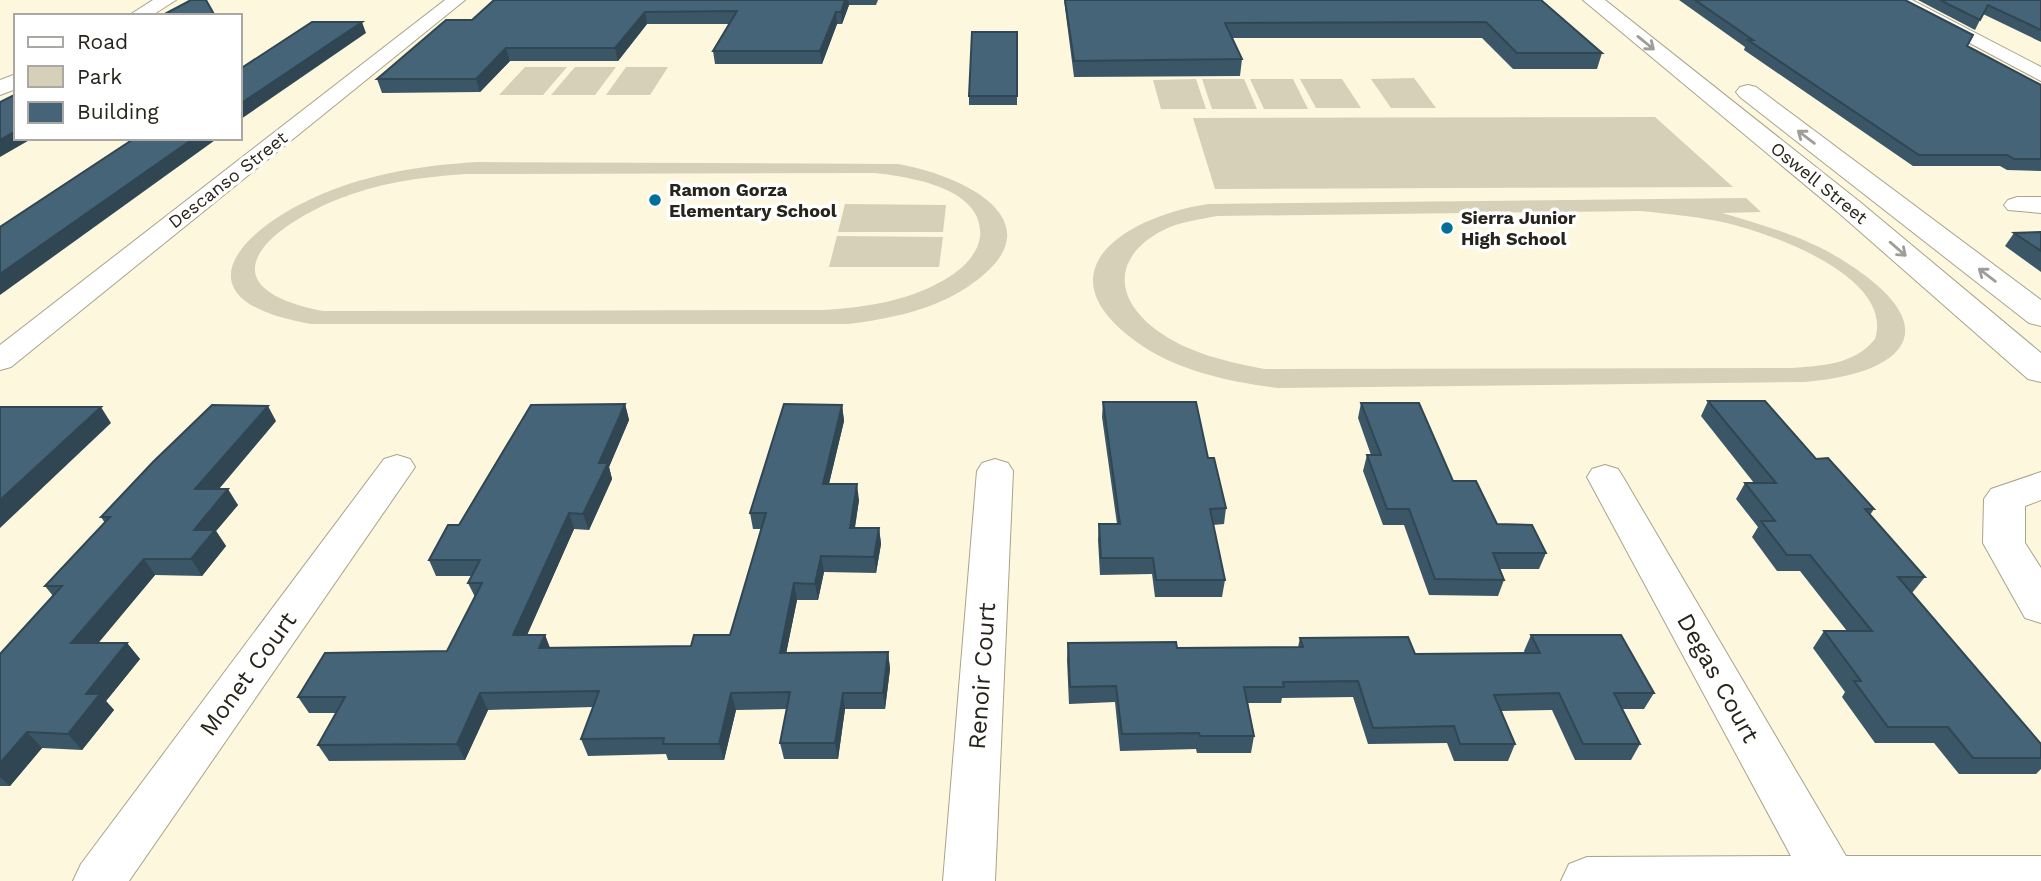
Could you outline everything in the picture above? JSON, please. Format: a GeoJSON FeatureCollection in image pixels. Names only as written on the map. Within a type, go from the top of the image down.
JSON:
{"type":"FeatureCollection","features":[{"type":"Feature","properties":{"kind":"main road","name":"Oswell Street"},"geometry":{"type":"LineString","coordinates":[[1593,0],[1850,208],[2041,371]]}},
{"type":"Feature","properties":{"kind":"main road","name":"Oswell Street"},"geometry":{"type":"LineString","coordinates":[[1626,0],[2041,316]]}},
{"type":"Feature","properties":{"kind":"main road"},"geometry":{"type":"LineString","coordinates":[[2041,485],[2005,499],[2004,543],[2041,606]]}},
{"type":"Feature","properties":{"kind":"street"},"geometry":{"type":"LineString","coordinates":[[141,14],[167,0]]}},
{"type":"Feature","properties":{"kind":"street","name":"Descanso Street"},"geometry":{"type":"LineString","coordinates":[[0,360],[456,0]]}},
{"type":"Feature","properties":{"kind":"street"},"geometry":{"type":"LineString","coordinates":[[1898,0],[2041,75]]}},
{"type":"Feature","properties":{"kind":"street","name":"Monet Court"},"geometry":{"type":"LineString","coordinates":[[99,881],[397,467]]}},
{"type":"Feature","properties":{"kind":"street","name":"Renoir Court"},"geometry":{"type":"LineString","coordinates":[[969,881],[995,471]]}},
{"type":"Feature","properties":{"kind":"street","name":"Degas Court"},"geometry":{"type":"LineString","coordinates":[[1605,477],[1831,879]]}},
{"type":"Feature","properties":{"kind":"street"},"geometry":{"type":"LineString","coordinates":[[1587,881],[2041,880]]}},
{"type":"Feature","properties":{"kind":"green space"},"geometry":{"type":"Polygon","coordinates":[[[525,67],[567,67],[543,95],[499,95],[525,67]]]}},
{"type":"Feature","properties":{"kind":"green space"},"geometry":{"type":"Polygon","coordinates":[[[575,67],[616,67],[595,95],[551,95],[575,67]]]}},
{"type":"Feature","properties":{"kind":"green space"},"geometry":{"type":"Polygon","coordinates":[[[626,67],[668,67],[650,95],[606,95],[626,67]]]}},
{"type":"Feature","properties":{"kind":"green space"},"geometry":{"type":"Polygon","coordinates":[[[1414,78],[1436,108],[1391,108],[1371,79],[1414,78]]]}},
{"type":"Feature","properties":{"kind":"green space"},"geometry":{"type":"Polygon","coordinates":[[[1196,79],[1206,109],[1161,109],[1153,80],[1196,79]]]}},
{"type":"Feature","properties":{"kind":"green space"},"geometry":{"type":"Polygon","coordinates":[[[1202,79],[1244,79],[1257,109],[1212,109],[1202,79]]]}},
{"type":"Feature","properties":{"kind":"green space"},"geometry":{"type":"Polygon","coordinates":[[[1250,79],[1293,79],[1308,109],[1264,109],[1250,79]]]}},
{"type":"Feature","properties":{"kind":"green space"},"geometry":{"type":"Polygon","coordinates":[[[1300,79],[1342,79],[1361,108],[1316,108],[1300,79]]]}},
{"type":"Feature","properties":{"kind":"green space"},"geometry":{"type":"Polygon","coordinates":[[[1655,117],[1733,187],[1215,189],[1193,118],[1655,117]]]}},
{"type":"Feature","properties":{"kind":"green space"},"geometry":{"type":"Polygon","coordinates":[[[458,163],[898,164],[949,179],[993,205],[1005,222],[1007,241],[996,263],[955,294],[911,312],[848,324],[311,324],[269,313],[243,299],[232,283],[233,264],[244,245],[264,227],[291,209],[322,194],[360,181],[399,171],[458,163]],[[875,173],[466,174],[416,179],[352,194],[309,213],[286,227],[268,243],[257,258],[255,274],[265,288],[287,301],[323,311],[823,310],[856,307],[906,297],[937,284],[970,259],[980,237],[978,220],[971,207],[958,196],[925,182],[875,173]]]}},
{"type":"Feature","properties":{"kind":"green space"},"geometry":{"type":"Polygon","coordinates":[[[1746,198],[1761,212],[1722,213],[1802,240],[1847,263],[1879,287],[1898,308],[1905,328],[1902,344],[1889,358],[1868,369],[1805,382],[1278,388],[1242,383],[1190,369],[1141,345],[1110,319],[1095,294],[1094,272],[1104,252],[1122,235],[1147,221],[1208,204],[1746,198]],[[1641,211],[1217,216],[1176,225],[1153,236],[1139,247],[1130,259],[1125,272],[1125,286],[1130,301],[1140,315],[1167,337],[1208,355],[1265,369],[1790,368],[1836,363],[1867,348],[1875,339],[1876,316],[1866,296],[1848,277],[1823,261],[1796,247],[1743,227],[1702,218],[1641,211]]]}},
{"type":"Feature","properties":{"kind":"green space"},"geometry":{"type":"Polygon","coordinates":[[[845,204],[946,205],[943,232],[838,232],[845,204]]]}},
{"type":"Feature","properties":{"kind":"green space"},"geometry":{"type":"Polygon","coordinates":[[[837,236],[943,237],[939,267],[829,267],[837,236]]]}},
{"type":"Feature","properties":{"kind":"building"},"geometry":{"type":"Polygon","coordinates":[[[191,0],[206,0],[214,14],[165,14],[191,0]]]}},
{"type":"Feature","properties":{"kind":"building"},"geometry":{"type":"Polygon","coordinates":[[[494,0],[845,0],[841,12],[836,12],[820,51],[713,51],[737,11],[645,12],[615,48],[506,48],[476,79],[377,79],[446,20],[472,20],[494,0]]]}},
{"type":"Feature","properties":{"kind":"building"},"geometry":{"type":"Polygon","coordinates":[[[1065,0],[1541,0],[1602,53],[1517,53],[1486,22],[1225,23],[1242,59],[1074,61],[1065,0]]]}},
{"type":"Feature","properties":{"kind":"building"},"geometry":{"type":"Polygon","coordinates":[[[1695,0],[1905,0],[1973,35],[1967,46],[2041,85],[2041,159],[2014,159],[2007,155],[1919,155],[1748,40],[1753,40],[1695,0]]]}},
{"type":"Feature","properties":{"kind":"building"},"geometry":{"type":"Polygon","coordinates":[[[1940,0],[2041,0],[2041,30],[1988,5],[1980,20],[1940,0]]]}},
{"type":"Feature","properties":{"kind":"building"},"geometry":{"type":"Polygon","coordinates":[[[312,22],[362,22],[242,103],[242,68],[312,22]]]}},
{"type":"Feature","properties":{"kind":"building"},"geometry":{"type":"Polygon","coordinates":[[[972,32],[1017,32],[1017,96],[969,96],[972,32]]]}},
{"type":"Feature","properties":{"kind":"building"},"geometry":{"type":"Polygon","coordinates":[[[14,95],[14,132],[0,140],[0,102],[14,95]]]}},
{"type":"Feature","properties":{"kind":"building"},"geometry":{"type":"Polygon","coordinates":[[[132,140],[191,140],[0,274],[0,227],[132,140]]]}},
{"type":"Feature","properties":{"kind":"building"},"geometry":{"type":"Polygon","coordinates":[[[2041,232],[2041,251],[2014,233],[2041,232]]]}},
{"type":"Feature","properties":{"kind":"building"},"geometry":{"type":"Polygon","coordinates":[[[1708,401],[1765,401],[1816,459],[1828,458],[1874,509],[1865,509],[1925,577],[1898,577],[2041,744],[2041,758],[1973,758],[1948,727],[1888,727],[1854,681],[1861,681],[1824,631],[1872,631],[1810,555],[1787,555],[1761,521],[1775,521],[1745,483],[1776,483],[1708,401]]]}},
{"type":"Feature","properties":{"kind":"building"},"geometry":{"type":"Polygon","coordinates":[[[1103,402],[1196,402],[1208,458],[1214,458],[1226,508],[1210,509],[1225,580],[1156,580],[1153,558],[1101,558],[1099,524],[1120,524],[1103,402]]]}},
{"type":"Feature","properties":{"kind":"building"},"geometry":{"type":"Polygon","coordinates":[[[1361,403],[1419,403],[1453,481],[1476,481],[1497,524],[1532,525],[1546,553],[1493,553],[1504,580],[1435,579],[1409,509],[1387,509],[1367,455],[1381,455],[1361,403]]]}},
{"type":"Feature","properties":{"kind":"building"},"geometry":{"type":"Polygon","coordinates":[[[625,404],[599,463],[608,463],[583,514],[569,513],[513,635],[545,635],[539,648],[691,646],[694,635],[730,635],[766,513],[750,513],[784,404],[842,405],[823,484],[857,484],[850,528],[879,528],[874,557],[821,556],[815,584],[794,583],[780,653],[888,652],[883,693],[843,693],[835,743],[780,743],[790,692],[731,693],[719,744],[663,744],[664,738],[581,739],[599,691],[480,693],[457,744],[318,745],[345,697],[298,697],[325,653],[447,651],[482,583],[468,583],[480,560],[429,560],[448,525],[459,525],[531,405],[625,404]]]}},
{"type":"Feature","properties":{"kind":"building"},"geometry":{"type":"Polygon","coordinates":[[[212,405],[268,406],[195,489],[228,489],[194,530],[215,530],[191,559],[144,559],[71,643],[127,643],[86,694],[100,694],[68,734],[27,732],[0,763],[0,654],[62,586],[45,586],[110,517],[101,517],[212,405]]]}},
{"type":"Feature","properties":{"kind":"building"},"geometry":{"type":"Polygon","coordinates":[[[0,407],[101,407],[0,500],[0,407]]]}},
{"type":"Feature","properties":{"kind":"building"},"geometry":{"type":"Polygon","coordinates":[[[1531,635],[1621,635],[1654,693],[1614,693],[1640,744],[1583,744],[1559,693],[1494,695],[1515,744],[1460,744],[1454,726],[1373,728],[1358,681],[1283,682],[1284,687],[1244,687],[1254,736],[1200,736],[1199,733],[1122,734],[1116,686],[1070,687],[1068,643],[1176,642],[1177,648],[1303,647],[1300,638],[1408,637],[1415,654],[1540,653],[1531,635]]]}},
{"type":"Feature","properties":{"kind":"place","name":"Ramon Gorza Elementary School"},"geometry":{"type":"Point","coordinates":[655,200]}},
{"type":"Feature","properties":{"kind":"place","name":"Sierra Junior High School"},"geometry":{"type":"Point","coordinates":[1447,228]}}]}
